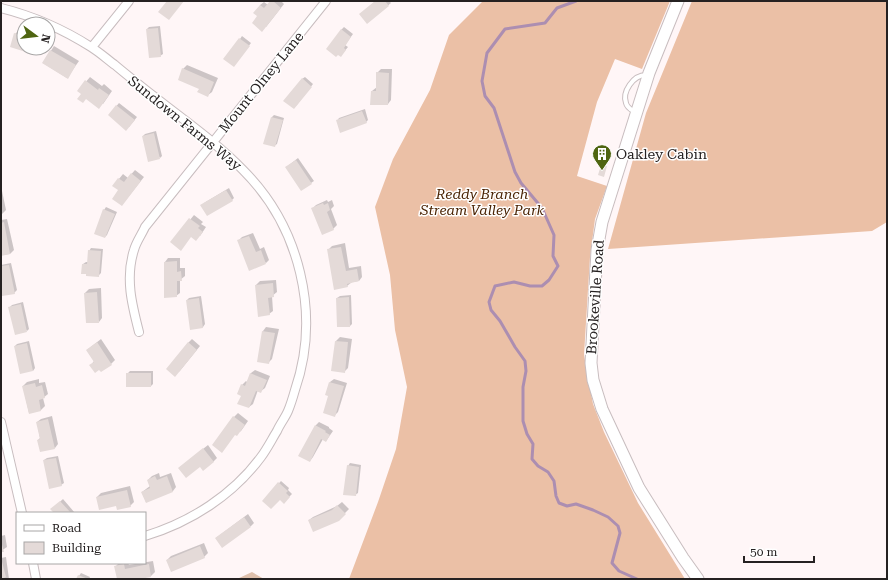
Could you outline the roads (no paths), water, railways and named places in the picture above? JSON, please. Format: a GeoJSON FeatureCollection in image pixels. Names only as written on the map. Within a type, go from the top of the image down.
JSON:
{"type":"FeatureCollection","features":[{"type":"Feature","properties":{"kind":"street"},"geometry":{"type":"LineString","coordinates":[[92,48],[129,1]]}},
{"type":"Feature","properties":{"kind":"street","name":"Mount Olney Lane"},"geometry":{"type":"LineString","coordinates":[[139,332],[131,301],[130,268],[134,248],[145,227],[326,1]]}},
{"type":"Feature","properties":{"kind":"street","name":"Brookeville Road"},"geometry":{"type":"LineString","coordinates":[[678,1],[648,76],[602,222],[597,250],[591,363],[593,380],[602,409],[639,488],[698,579]]}},
{"type":"Feature","properties":{"kind":"street","name":"Sundown Farms Way"},"geometry":{"type":"LineString","coordinates":[[1,8],[17,12],[54,26],[92,48],[212,143],[244,170],[266,197],[276,212],[294,250],[303,283],[307,319],[306,338],[300,375],[288,410],[263,455],[250,472],[231,490],[195,516],[174,526],[146,536]]}},
{"type":"Feature","properties":{"kind":"street"},"geometry":{"type":"LineString","coordinates":[[1,422],[22,512]]}},
{"type":"Feature","properties":{"kind":"street"},"geometry":{"type":"LineString","coordinates":[[33,564],[36,579]]}},
{"type":"Feature","properties":{"kind":"waterway"},"geometry":{"type":"LineString","coordinates":[[576,1],[557,8],[545,23],[505,29],[487,53],[482,81],[485,96],[494,108],[515,172],[521,183],[542,208],[554,235],[553,256],[558,266],[549,280],[542,286],[530,286],[514,282],[495,286],[489,302],[491,310],[500,321],[525,361],[526,371],[523,387],[523,421],[527,434],[533,444],[532,459],[538,466],[548,472],[554,481],[556,496],[559,503],[567,506],[576,504],[593,510],[608,517],[618,526],[620,533],[612,563],[619,571],[637,579]]}},
{"type":"Feature","properties":{"kind":"place","name":"Oakley Cabin"},"geometry":{"type":"Point","coordinates":[602,171]}},
{"type":"Feature","properties":{"kind":"park label","name":"Reddy Branch Stream Valley Park"},"geometry":{"type":"Point","coordinates":[482,202]}}]}
